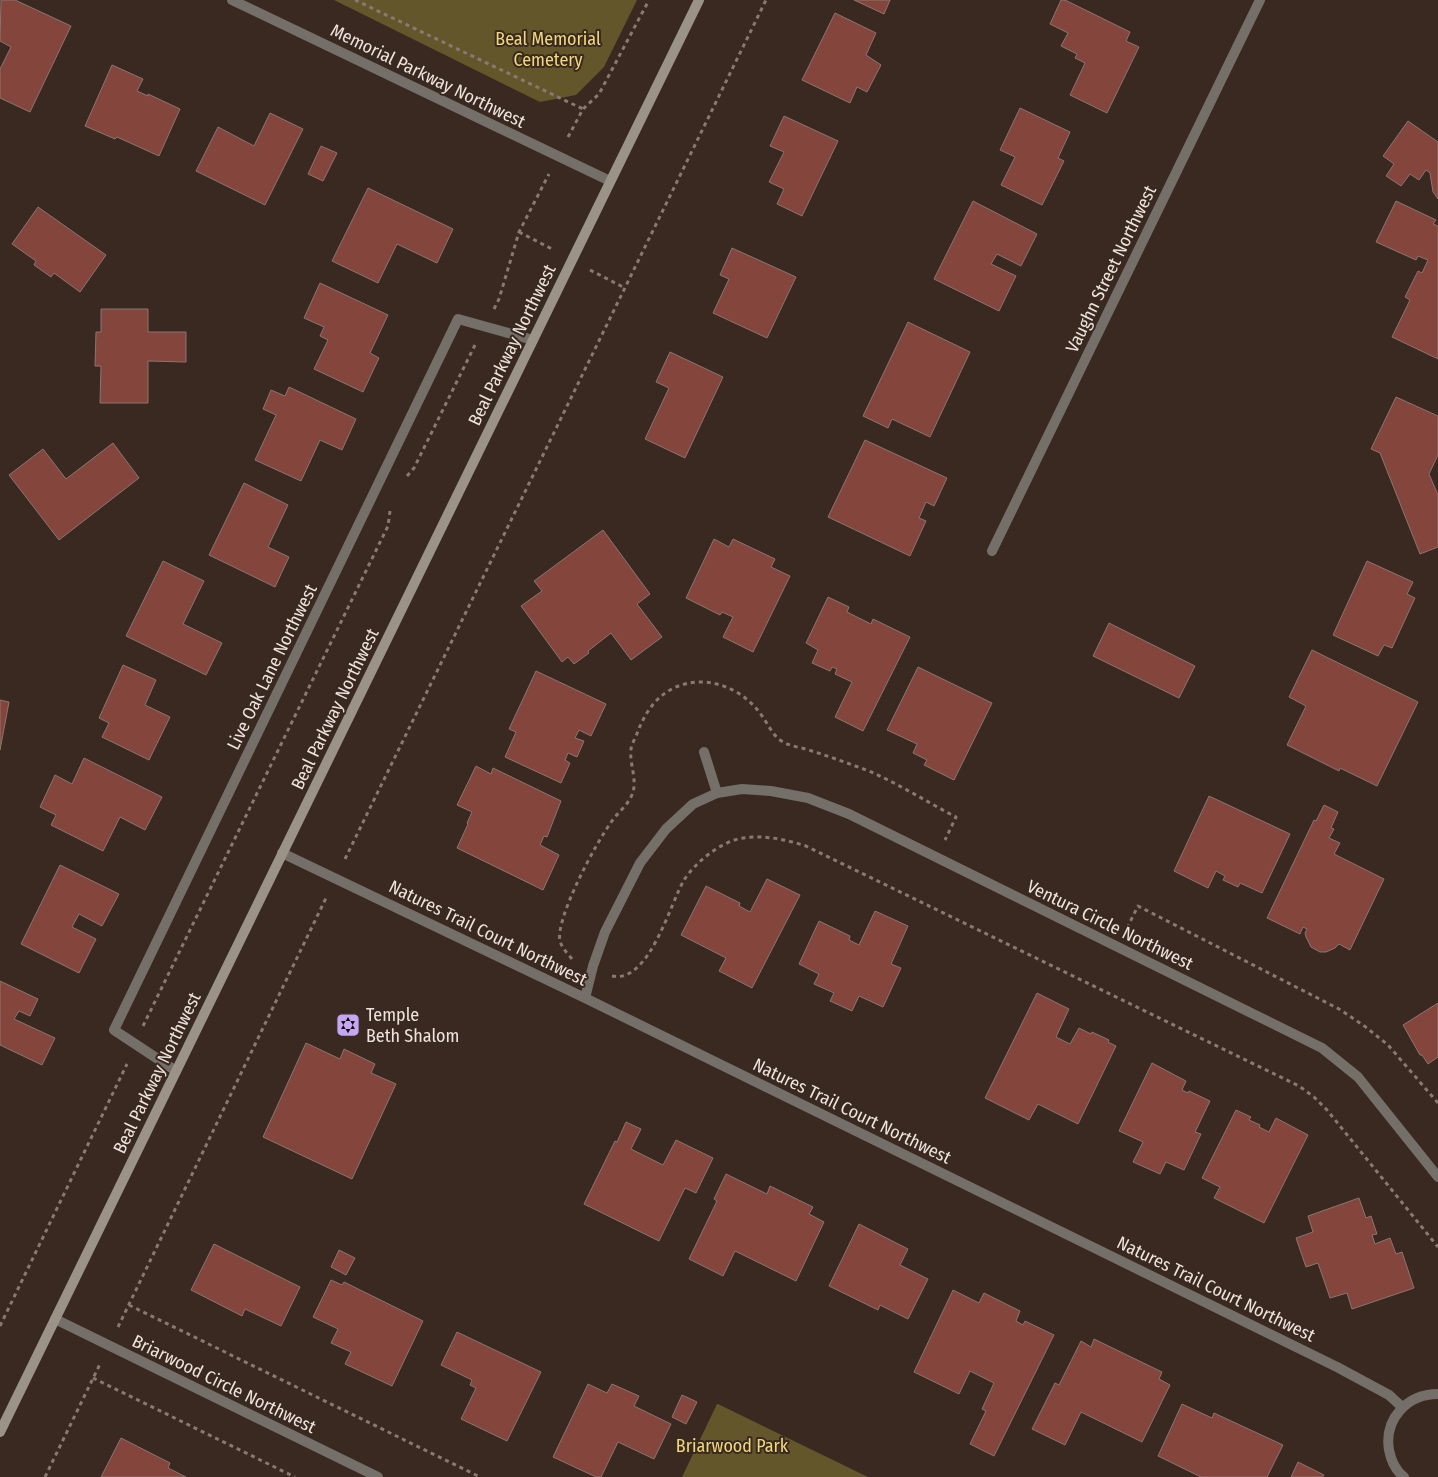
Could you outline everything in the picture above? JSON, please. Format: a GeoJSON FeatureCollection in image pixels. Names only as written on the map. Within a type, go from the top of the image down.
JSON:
{"type":"FeatureCollection","features":[{"type":"Feature","properties":{"kind":"main road","name":"Beal Parkway Northwest"},"geometry":{"type":"LineString","coordinates":[[0,1432],[699,0]]}},
{"type":"Feature","properties":{"kind":"street","name":"Memorial Parkway Northwest"},"geometry":{"type":"LineString","coordinates":[[232,0],[610,181]]}},
{"type":"Feature","properties":{"kind":"street","name":"Vaughn Street Northwest"},"geometry":{"type":"LineString","coordinates":[[992,551],[1260,0]]}},
{"type":"Feature","properties":{"kind":"street","name":"Live Oak Lane Northwest"},"geometry":{"type":"LineString","coordinates":[[176,1071],[114,1030],[458,320],[533,340]]}},
{"type":"Feature","properties":{"kind":"street"},"geometry":{"type":"LineString","coordinates":[[704,752],[717,793]]}},
{"type":"Feature","properties":{"kind":"street","name":"Ventura Circle Northwest"},"geometry":{"type":"LineString","coordinates":[[585,998],[605,932],[640,863],[666,829],[692,804],[717,793],[742,789],[771,791],[808,798],[849,814],[1322,1048],[1358,1077],[1438,1177]]}},
{"type":"Feature","properties":{"kind":"street","name":"Natures Trail Court Northwest"},"geometry":{"type":"LineString","coordinates":[[282,853],[585,998],[1337,1366],[1389,1395],[1402,1406]]}},
{"type":"Feature","properties":{"kind":"street","name":"Briarwood Circle Northwest"},"geometry":{"type":"LineString","coordinates":[[55,1319],[378,1477]]}},
{"type":"Feature","properties":{"kind":"street"},"geometry":{"type":"LineString","coordinates":[[1404,1477],[1390,1458],[1387,1440],[1391,1422],[1402,1406],[1418,1397],[1438,1394]]}},
{"type":"Feature","properties":{"kind":"path"},"geometry":{"type":"LineString","coordinates":[[355,0],[583,109]]}},
{"type":"Feature","properties":{"kind":"path"},"geometry":{"type":"LineString","coordinates":[[404,479],[414,468],[484,327],[500,299],[519,232],[558,156],[583,109],[598,94],[650,0]]}},
{"type":"Feature","properties":{"kind":"path"},"geometry":{"type":"LineString","coordinates":[[45,1477],[766,0]]}},
{"type":"Feature","properties":{"kind":"path"},"geometry":{"type":"LineString","coordinates":[[0,1326],[118,1085],[147,1016],[388,526],[391,507]]}},
{"type":"Feature","properties":{"kind":"path"},"geometry":{"type":"LineString","coordinates":[[936,858],[956,817],[870,772],[810,750],[792,747],[779,740],[761,714],[747,699],[734,690],[700,682],[684,684],[669,689],[655,701],[642,722],[631,749],[634,791],[598,841],[567,905],[561,922],[560,939],[563,949],[572,959],[592,970],[617,977],[629,973],[644,962],[654,945],[684,880],[702,860],[720,847],[737,839],[761,837],[782,838],[806,846],[1299,1086],[1327,1110],[1438,1247]]}},
{"type":"Feature","properties":{"kind":"path"},"geometry":{"type":"LineString","coordinates":[[1118,947],[1138,906],[1316,997],[1355,1020],[1388,1045],[1438,1102]]}},
{"type":"Feature","properties":{"kind":"path"},"geometry":{"type":"LineString","coordinates":[[129,1305],[480,1477]]}},
{"type":"Feature","properties":{"kind":"path"},"geometry":{"type":"LineString","coordinates":[[93,1378],[295,1477]]}},
{"type":"Feature","properties":{"kind":"green space","name":"Beal Memorial Cemetery"},"geometry":{"type":"Polygon","coordinates":[[[334,0],[637,0],[604,67],[576,95],[540,102],[334,0]]]}},
{"type":"Feature","properties":{"kind":"green space","name":"Briarwood Park"},"geometry":{"type":"Polygon","coordinates":[[[718,1404],[868,1477],[682,1477],[718,1404]]]}},
{"type":"Feature","properties":{"kind":"building"},"geometry":{"type":"Polygon","coordinates":[[[1,0],[15,0],[71,26],[30,112],[0,98],[0,69],[11,47],[0,41],[1,0]]]}},
{"type":"Feature","properties":{"kind":"building"},"geometry":{"type":"Polygon","coordinates":[[[854,0],[890,0],[884,14],[854,0]]]}},
{"type":"Feature","properties":{"kind":"building"},"geometry":{"type":"Polygon","coordinates":[[[1061,0],[1065,0],[1130,32],[1126,41],[1139,47],[1107,113],[1070,95],[1085,63],[1075,58],[1077,54],[1061,46],[1068,33],[1050,24],[1061,0]]]}},
{"type":"Feature","properties":{"kind":"building"},"geometry":{"type":"Polygon","coordinates":[[[835,13],[876,33],[866,55],[881,65],[867,92],[857,87],[850,103],[802,80],[835,13]]]}},
{"type":"Feature","properties":{"kind":"building"},"geometry":{"type":"Polygon","coordinates":[[[112,65],[143,79],[137,91],[180,109],[159,156],[117,137],[115,139],[85,126],[112,65]]]}},
{"type":"Feature","properties":{"kind":"building"},"geometry":{"type":"Polygon","coordinates":[[[1020,108],[1070,132],[1058,158],[1064,161],[1042,205],[1001,185],[1015,157],[1000,150],[1020,108]]]}},
{"type":"Feature","properties":{"kind":"building"},"geometry":{"type":"Polygon","coordinates":[[[270,113],[303,129],[265,205],[196,171],[218,127],[254,146],[270,113]]]}},
{"type":"Feature","properties":{"kind":"building"},"geometry":{"type":"Polygon","coordinates":[[[784,116],[838,141],[802,216],[777,204],[784,189],[769,182],[784,152],[770,146],[784,116]]]}},
{"type":"Feature","properties":{"kind":"building"},"geometry":{"type":"Polygon","coordinates":[[[1408,121],[1438,142],[1438,199],[1433,192],[1430,173],[1426,170],[1419,180],[1410,174],[1401,186],[1386,176],[1394,164],[1383,156],[1408,121]]]}},
{"type":"Feature","properties":{"kind":"building"},"geometry":{"type":"Polygon","coordinates":[[[321,146],[337,153],[323,181],[308,174],[321,146]]]}},
{"type":"Feature","properties":{"kind":"building"},"geometry":{"type":"Polygon","coordinates":[[[368,188],[453,229],[437,263],[397,244],[378,283],[332,261],[368,188]]]}},
{"type":"Feature","properties":{"kind":"building"},"geometry":{"type":"Polygon","coordinates":[[[973,201],[1037,234],[1021,266],[997,254],[991,264],[1016,276],[999,311],[934,279],[973,201]]]}},
{"type":"Feature","properties":{"kind":"building"},"geometry":{"type":"Polygon","coordinates":[[[1396,201],[1436,220],[1433,224],[1438,226],[1438,359],[1392,337],[1410,300],[1405,297],[1418,271],[1422,273],[1428,260],[1418,256],[1416,260],[1376,242],[1396,201]]]}},
{"type":"Feature","properties":{"kind":"building"},"geometry":{"type":"Polygon","coordinates":[[[38,207],[106,255],[80,292],[54,273],[51,277],[34,265],[36,261],[12,244],[38,207]]]}},
{"type":"Feature","properties":{"kind":"building"},"geometry":{"type":"Polygon","coordinates":[[[732,248],[796,277],[767,338],[713,313],[729,279],[720,275],[732,248]]]}},
{"type":"Feature","properties":{"kind":"building"},"geometry":{"type":"Polygon","coordinates":[[[320,283],[388,315],[370,353],[379,358],[363,392],[314,369],[328,340],[320,336],[324,327],[304,318],[320,283]]]}},
{"type":"Feature","properties":{"kind":"building"},"geometry":{"type":"Polygon","coordinates":[[[101,309],[148,309],[148,332],[186,332],[186,362],[148,361],[148,403],[100,403],[101,366],[95,366],[96,332],[101,332],[101,309]]]}},
{"type":"Feature","properties":{"kind":"building"},"geometry":{"type":"Polygon","coordinates":[[[908,322],[970,352],[930,437],[892,419],[888,428],[863,416],[908,322]]]}},
{"type":"Feature","properties":{"kind":"building"},"geometry":{"type":"Polygon","coordinates":[[[670,352],[723,377],[685,458],[645,439],[669,388],[656,382],[670,352]]]}},
{"type":"Feature","properties":{"kind":"building"},"geometry":{"type":"Polygon","coordinates":[[[289,387],[356,419],[342,450],[320,440],[301,481],[255,460],[276,415],[263,409],[271,390],[285,396],[289,387]]]}},
{"type":"Feature","properties":{"kind":"building"},"geometry":{"type":"Polygon","coordinates":[[[1396,397],[1438,416],[1438,455],[1429,474],[1438,495],[1438,547],[1420,554],[1380,453],[1371,449],[1396,397]]]}},
{"type":"Feature","properties":{"kind":"building"},"geometry":{"type":"Polygon","coordinates":[[[865,440],[947,478],[934,506],[926,502],[919,518],[926,521],[910,556],[828,517],[865,440]]]}},
{"type":"Feature","properties":{"kind":"building"},"geometry":{"type":"Polygon","coordinates":[[[113,443],[139,478],[59,540],[9,475],[43,449],[66,479],[113,443]]]}},
{"type":"Feature","properties":{"kind":"building"},"geometry":{"type":"Polygon","coordinates":[[[244,483],[288,505],[268,547],[289,557],[275,587],[209,555],[244,483]]]}},
{"type":"Feature","properties":{"kind":"building"},"geometry":{"type":"Polygon","coordinates":[[[603,530],[650,594],[637,604],[662,637],[631,660],[611,633],[574,664],[568,657],[562,662],[521,606],[542,591],[534,581],[603,530]]]}},
{"type":"Feature","properties":{"kind":"building"},"geometry":{"type":"Polygon","coordinates":[[[714,539],[729,547],[733,539],[775,559],[771,567],[790,576],[753,652],[723,637],[733,617],[722,612],[720,615],[686,598],[714,539]]]}},
{"type":"Feature","properties":{"kind":"building"},"geometry":{"type":"Polygon","coordinates":[[[163,561],[204,581],[183,624],[222,643],[206,675],[126,636],[163,561]]]}},
{"type":"Feature","properties":{"kind":"building"},"geometry":{"type":"Polygon","coordinates":[[[1367,561],[1413,582],[1407,594],[1415,598],[1392,648],[1384,645],[1378,656],[1333,635],[1367,561]]]}},
{"type":"Feature","properties":{"kind":"building"},"geometry":{"type":"Polygon","coordinates":[[[828,597],[849,607],[847,612],[871,624],[873,619],[910,637],[863,731],[835,717],[852,682],[835,674],[837,669],[832,667],[830,671],[812,663],[818,650],[806,643],[828,597]]]}},
{"type":"Feature","properties":{"kind":"building"},"geometry":{"type":"Polygon","coordinates":[[[1109,623],[1195,666],[1179,698],[1093,656],[1109,623]]]}},
{"type":"Feature","properties":{"kind":"building"},"geometry":{"type":"Polygon","coordinates":[[[1312,650],[1418,702],[1377,786],[1340,768],[1339,771],[1287,745],[1306,706],[1289,697],[1312,650]]]}},
{"type":"Feature","properties":{"kind":"building"},"geometry":{"type":"Polygon","coordinates":[[[123,665],[156,680],[145,705],[170,717],[149,760],[102,737],[109,723],[99,718],[123,665]]]}},
{"type":"Feature","properties":{"kind":"building"},"geometry":{"type":"Polygon","coordinates":[[[918,667],[992,703],[954,780],[924,765],[927,760],[913,753],[917,744],[887,730],[918,667]]]}},
{"type":"Feature","properties":{"kind":"building"},"geometry":{"type":"Polygon","coordinates":[[[536,671],[606,704],[591,736],[579,730],[575,738],[584,741],[577,757],[568,753],[565,760],[570,763],[561,783],[505,757],[516,732],[509,729],[536,671]]]}},
{"type":"Feature","properties":{"kind":"building"},"geometry":{"type":"Polygon","coordinates":[[[0,700],[9,702],[0,750],[0,700]]]}},
{"type":"Feature","properties":{"kind":"building"},"geometry":{"type":"Polygon","coordinates":[[[84,758],[162,797],[145,830],[120,817],[103,851],[51,825],[56,815],[40,807],[55,775],[72,784],[84,758]]]}},
{"type":"Feature","properties":{"kind":"building"},"geometry":{"type":"Polygon","coordinates":[[[476,766],[491,774],[493,768],[561,801],[547,837],[544,836],[540,845],[559,855],[543,890],[457,848],[472,812],[457,805],[476,766]]]}},
{"type":"Feature","properties":{"kind":"building"},"geometry":{"type":"Polygon","coordinates":[[[1209,796],[1290,834],[1262,893],[1240,883],[1238,887],[1223,880],[1225,876],[1216,871],[1208,888],[1174,871],[1209,796]]]}},
{"type":"Feature","properties":{"kind":"building"},"geometry":{"type":"Polygon","coordinates":[[[1324,805],[1338,812],[1331,828],[1334,829],[1329,838],[1340,843],[1334,854],[1384,879],[1350,950],[1339,944],[1326,952],[1320,952],[1311,947],[1305,933],[1307,929],[1303,927],[1300,934],[1267,918],[1314,820],[1316,821],[1324,805]]]}},
{"type":"Feature","properties":{"kind":"building"},"geometry":{"type":"Polygon","coordinates":[[[60,865],[119,894],[102,926],[79,914],[72,927],[96,939],[79,973],[21,944],[60,865]]]}},
{"type":"Feature","properties":{"kind":"building"},"geometry":{"type":"Polygon","coordinates":[[[767,879],[800,895],[752,988],[719,971],[726,958],[681,935],[706,886],[740,903],[739,906],[750,912],[767,879]]]}},
{"type":"Feature","properties":{"kind":"building"},"geometry":{"type":"Polygon","coordinates":[[[875,911],[908,926],[891,964],[901,968],[883,1007],[859,996],[852,1011],[830,1001],[834,993],[814,984],[819,974],[799,964],[819,921],[850,936],[849,940],[859,945],[875,911]]]}},
{"type":"Feature","properties":{"kind":"building"},"geometry":{"type":"Polygon","coordinates":[[[0,981],[38,999],[30,1016],[19,1011],[14,1019],[55,1038],[42,1065],[0,1045],[0,981]]]}},
{"type":"Feature","properties":{"kind":"building"},"geometry":{"type":"Polygon","coordinates":[[[1037,993],[1069,1009],[1056,1037],[1070,1044],[1079,1028],[1109,1040],[1108,1042],[1116,1046],[1078,1124],[1038,1104],[1029,1120],[985,1098],[1037,993]]]}},
{"type":"Feature","properties":{"kind":"building"},"geometry":{"type":"Polygon","coordinates":[[[1438,1003],[1438,1057],[1428,1064],[1420,1055],[1403,1025],[1438,1003]]]}},
{"type":"Feature","properties":{"kind":"building"},"geometry":{"type":"Polygon","coordinates":[[[306,1043],[340,1059],[344,1049],[375,1064],[371,1073],[396,1084],[352,1179],[263,1137],[306,1043]]]}},
{"type":"Feature","properties":{"kind":"building"},"geometry":{"type":"Polygon","coordinates":[[[1152,1063],[1186,1081],[1182,1090],[1188,1093],[1189,1091],[1210,1101],[1195,1132],[1201,1134],[1184,1170],[1166,1162],[1160,1174],[1133,1162],[1143,1142],[1119,1131],[1152,1063]]]}},
{"type":"Feature","properties":{"kind":"building"},"geometry":{"type":"Polygon","coordinates":[[[1236,1110],[1251,1117],[1249,1120],[1269,1132],[1276,1118],[1308,1135],[1264,1223],[1214,1198],[1220,1187],[1202,1178],[1236,1110]]]}},
{"type":"Feature","properties":{"kind":"building"},"geometry":{"type":"Polygon","coordinates":[[[626,1122],[641,1129],[631,1149],[663,1165],[676,1140],[713,1158],[696,1193],[685,1188],[659,1241],[584,1204],[626,1122]]]}},
{"type":"Feature","properties":{"kind":"building"},"geometry":{"type":"Polygon","coordinates":[[[726,1174],[767,1194],[770,1186],[813,1207],[809,1214],[824,1222],[796,1281],[735,1251],[723,1276],[689,1259],[717,1201],[714,1199],[726,1174]]]}},
{"type":"Feature","properties":{"kind":"building"},"geometry":{"type":"Polygon","coordinates":[[[1359,1198],[1366,1218],[1371,1216],[1377,1234],[1372,1235],[1375,1244],[1390,1238],[1396,1254],[1402,1252],[1414,1288],[1352,1309],[1347,1293],[1330,1298],[1318,1263],[1306,1267],[1296,1238],[1313,1232],[1308,1216],[1359,1198]]]}},
{"type":"Feature","properties":{"kind":"building"},"geometry":{"type":"Polygon","coordinates":[[[859,1224],[908,1249],[900,1265],[928,1279],[908,1319],[880,1305],[878,1310],[829,1286],[859,1224]]]}},
{"type":"Feature","properties":{"kind":"building"},"geometry":{"type":"Polygon","coordinates":[[[214,1244],[300,1287],[281,1326],[245,1309],[242,1316],[191,1290],[214,1244]]]}},
{"type":"Feature","properties":{"kind":"building"},"geometry":{"type":"Polygon","coordinates":[[[339,1250],[355,1258],[346,1275],[331,1267],[339,1250]]]}},
{"type":"Feature","properties":{"kind":"building"},"geometry":{"type":"Polygon","coordinates":[[[331,1280],[342,1285],[344,1282],[423,1321],[392,1386],[345,1364],[351,1352],[331,1343],[338,1329],[313,1317],[331,1280]]]}},
{"type":"Feature","properties":{"kind":"building"},"geometry":{"type":"Polygon","coordinates":[[[953,1290],[979,1303],[984,1293],[1020,1311],[1016,1321],[1023,1325],[1025,1321],[1054,1335],[994,1456],[970,1444],[986,1411],[982,1409],[994,1383],[970,1371],[959,1394],[914,1372],[953,1290]]]}},
{"type":"Feature","properties":{"kind":"building"},"geometry":{"type":"Polygon","coordinates":[[[457,1332],[541,1372],[507,1441],[461,1419],[476,1388],[470,1385],[472,1380],[441,1365],[457,1332]]]}},
{"type":"Feature","properties":{"kind":"building"},"geometry":{"type":"Polygon","coordinates":[[[1094,1339],[1162,1372],[1159,1379],[1170,1385],[1142,1442],[1081,1412],[1065,1445],[1032,1429],[1055,1383],[1059,1385],[1081,1341],[1091,1347],[1094,1339]]]}},
{"type":"Feature","properties":{"kind":"building"},"geometry":{"type":"Polygon","coordinates":[[[588,1384],[607,1393],[612,1384],[639,1396],[634,1406],[671,1424],[654,1459],[618,1442],[601,1477],[596,1477],[553,1457],[588,1384]]]}},
{"type":"Feature","properties":{"kind":"building"},"geometry":{"type":"Polygon","coordinates":[[[682,1395],[697,1402],[686,1424],[672,1417],[682,1395]]]}},
{"type":"Feature","properties":{"kind":"building"},"geometry":{"type":"Polygon","coordinates":[[[1182,1404],[1212,1418],[1214,1413],[1283,1445],[1267,1477],[1201,1477],[1158,1456],[1182,1404]]]}},
{"type":"Feature","properties":{"kind":"building"},"geometry":{"type":"Polygon","coordinates":[[[121,1438],[170,1463],[168,1468],[186,1477],[101,1477],[121,1438]]]}},
{"type":"Feature","properties":{"kind":"building"},"geometry":{"type":"Polygon","coordinates":[[[1298,1462],[1324,1475],[1323,1477],[1291,1477],[1298,1462]]]}},
{"type":"Feature","properties":{"kind":"place","name":"Temple Beth Shalom"},"geometry":{"type":"Point","coordinates":[348,1025]}}]}
